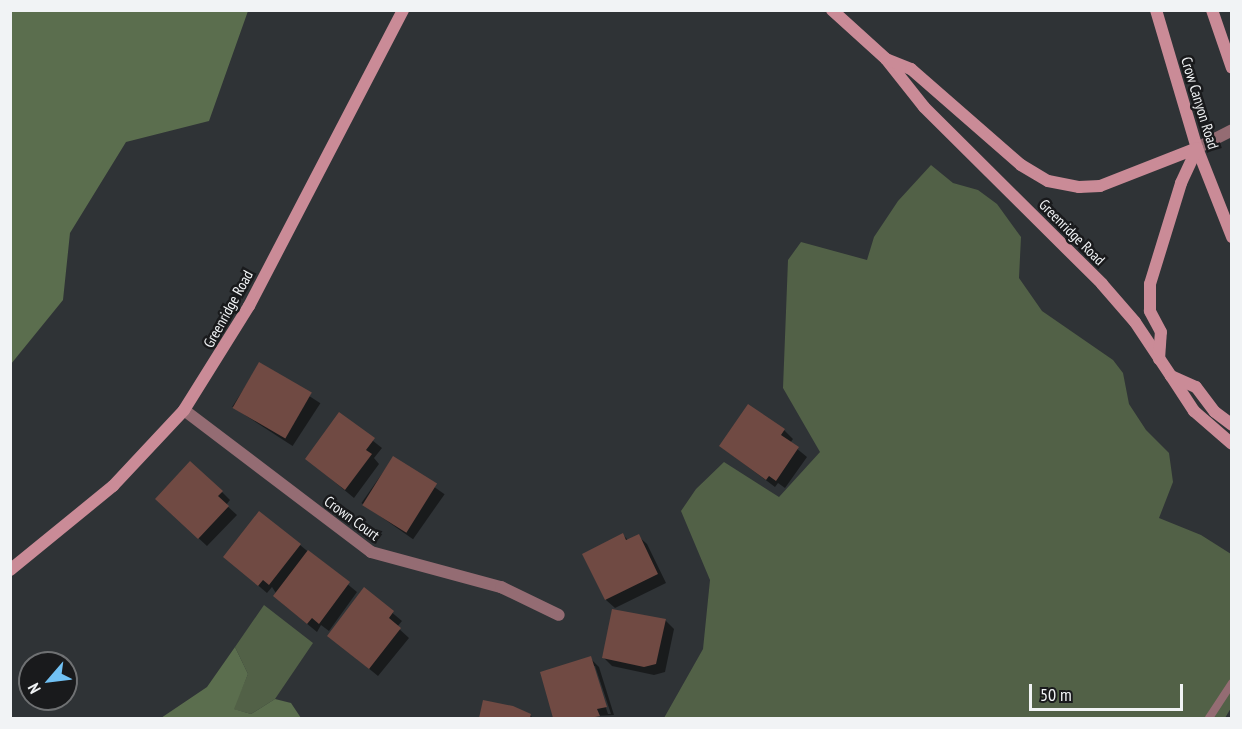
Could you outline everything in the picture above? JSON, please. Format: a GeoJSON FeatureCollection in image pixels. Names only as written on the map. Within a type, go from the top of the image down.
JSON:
{"type":"FeatureCollection","features":[{"type":"Feature","properties":{"kind":"street","name":"Greenridge Road"},"geometry":{"type":"LineString","coordinates":[[10,570],[113,486],[184,410],[249,306],[403,10]]}},
{"type":"Feature","properties":{"kind":"street","name":"Greenridge Road"},"geometry":{"type":"LineString","coordinates":[[832,10],[886,59],[924,107],[1102,284],[1159,358],[1194,411],[1219,437],[1232,444]]}},
{"type":"Feature","properties":{"kind":"street"},"geometry":{"type":"LineString","coordinates":[[1212,10],[1232,68]]}},
{"type":"Feature","properties":{"kind":"street","name":"Crow Canyon Road"},"geometry":{"type":"LineString","coordinates":[[1156,11],[1197,148],[1232,237]]}},
{"type":"Feature","properties":{"kind":"street","name":"Greenridge Road"},"geometry":{"type":"LineString","coordinates":[[886,59],[911,69],[1021,165],[1048,181],[1079,187],[1100,186],[1197,148]]}},
{"type":"Feature","properties":{"kind":"street"},"geometry":{"type":"LineString","coordinates":[[1159,358],[1161,332],[1150,311],[1150,284],[1181,183],[1197,148],[1232,130]]}},
{"type":"Feature","properties":{"kind":"street"},"geometry":{"type":"LineString","coordinates":[[1171,376],[1196,387],[1215,412],[1232,425]]}},
{"type":"Feature","properties":{"kind":"street","name":"Crown Court"},"geometry":{"type":"LineString","coordinates":[[184,410],[371,552],[501,587],[559,615]]}},
{"type":"Feature","properties":{"kind":"lane"},"geometry":{"type":"LineString","coordinates":[[1209,718],[1232,683]]}},
{"type":"Feature","properties":{"kind":"green space"},"geometry":{"type":"Polygon","coordinates":[[[11,10],[248,11],[209,121],[126,142],[70,233],[63,300],[11,364],[11,10]]]}},
{"type":"Feature","properties":{"kind":"green space"},"geometry":{"type":"Polygon","coordinates":[[[931,165],[953,183],[978,190],[997,204],[1021,237],[1019,278],[1042,311],[1113,360],[1123,373],[1129,404],[1146,430],[1169,453],[1173,482],[1159,518],[1201,535],[1231,554],[1231,708],[1225,718],[664,718],[703,649],[710,580],[681,511],[696,489],[724,462],[779,497],[820,452],[783,388],[788,260],[801,242],[867,260],[874,237],[898,201],[931,165]]]}},
{"type":"Feature","properties":{"kind":"green space"},"geometry":{"type":"Polygon","coordinates":[[[264,605],[313,643],[275,699],[251,714],[233,709],[248,674],[235,647],[264,605]]]}},
{"type":"Feature","properties":{"kind":"green space"},"geometry":{"type":"Polygon","coordinates":[[[235,647],[248,674],[234,709],[251,714],[275,699],[291,703],[301,718],[161,718],[207,687],[235,647]]]}},
{"type":"Feature","properties":{"kind":"building"},"geometry":{"type":"Polygon","coordinates":[[[259,362],[312,392],[285,438],[232,408],[259,362]]]}},
{"type":"Feature","properties":{"kind":"building"},"geometry":{"type":"Polygon","coordinates":[[[748,404],[785,429],[781,435],[799,447],[776,481],[769,476],[766,480],[719,446],[748,404]]]}},
{"type":"Feature","properties":{"kind":"building"},"geometry":{"type":"Polygon","coordinates":[[[339,412],[375,438],[366,450],[372,454],[345,490],[305,459],[339,412]]]}},
{"type":"Feature","properties":{"kind":"building"},"geometry":{"type":"Polygon","coordinates":[[[393,456],[437,484],[406,533],[362,505],[393,456]]]}},
{"type":"Feature","properties":{"kind":"building"},"geometry":{"type":"Polygon","coordinates":[[[190,461],[223,491],[218,496],[229,506],[198,539],[155,499],[190,461]]]}},
{"type":"Feature","properties":{"kind":"building"},"geometry":{"type":"Polygon","coordinates":[[[259,511],[301,544],[269,585],[263,580],[258,586],[223,557],[259,511]]]}},
{"type":"Feature","properties":{"kind":"building"},"geometry":{"type":"Polygon","coordinates":[[[623,533],[626,540],[639,534],[658,574],[605,600],[582,554],[623,533]]]}},
{"type":"Feature","properties":{"kind":"building"},"geometry":{"type":"Polygon","coordinates":[[[308,550],[350,582],[319,624],[312,618],[307,624],[273,596],[308,550]]]}},
{"type":"Feature","properties":{"kind":"building"},"geometry":{"type":"Polygon","coordinates":[[[364,587],[394,611],[389,618],[401,628],[369,669],[327,636],[364,587]]]}},
{"type":"Feature","properties":{"kind":"building"},"geometry":{"type":"Polygon","coordinates":[[[612,609],[666,619],[656,664],[644,667],[602,658],[612,609]]]}},
{"type":"Feature","properties":{"kind":"building"},"geometry":{"type":"Polygon","coordinates":[[[591,656],[607,707],[597,709],[600,716],[553,718],[540,672],[591,656]]]}},
{"type":"Feature","properties":{"kind":"building"},"geometry":{"type":"Polygon","coordinates":[[[483,700],[513,706],[531,714],[530,718],[479,718],[483,700]]]}}]}
